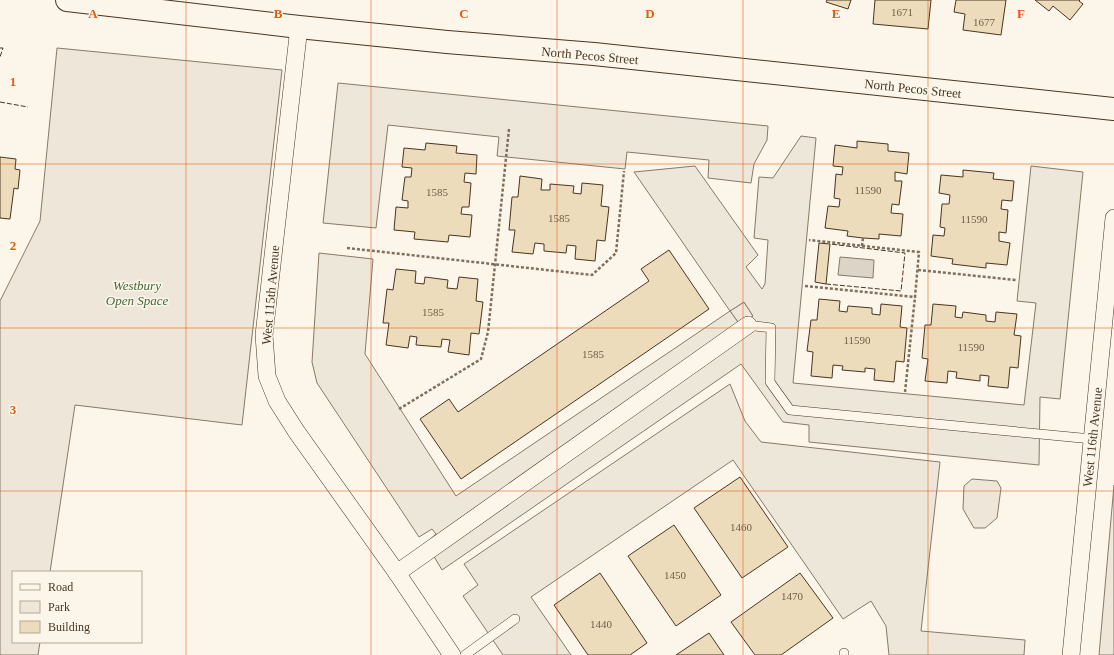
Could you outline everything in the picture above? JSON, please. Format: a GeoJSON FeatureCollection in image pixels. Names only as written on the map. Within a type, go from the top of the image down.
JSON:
{"type":"FeatureCollection","features":[{"type":"Feature","properties":{"kind":"street","name":"North Pecos Street"},"geometry":{"type":"LineString","coordinates":[[67,0],[299,27],[447,42],[594,54],[1114,109]]}},
{"type":"Feature","properties":{"kind":"street","name":"West 115th Avenue"},"geometry":{"type":"LineString","coordinates":[[299,27],[264,335],[267,376],[277,401],[288,419],[397,573],[452,655]]}},
{"type":"Feature","properties":{"kind":"street","name":"West 116th Avenue"},"geometry":{"type":"LineString","coordinates":[[1071,655],[1114,218]]}},
{"type":"Feature","properties":{"kind":"street"},"geometry":{"type":"LineString","coordinates":[[397,573],[748,325]]}},
{"type":"Feature","properties":{"kind":"lane"},"geometry":{"type":"LineString","coordinates":[[748,325],[770,328],[770,382],[790,410],[1092,439]]}},
{"type":"Feature","properties":{"kind":"lane"},"geometry":{"type":"LineString","coordinates":[[465,655],[515,619]]}},
{"type":"Feature","properties":{"kind":"path"},"geometry":{"type":"LineString","coordinates":[[399,408],[481,359],[488,332],[509,129]]}},
{"type":"Feature","properties":{"kind":"path"},"geometry":{"type":"LineString","coordinates":[[347,248],[592,275],[616,252],[624,171]]}},
{"type":"Feature","properties":{"kind":"path"},"geometry":{"type":"LineString","coordinates":[[862,246],[863,238]]}},
{"type":"Feature","properties":{"kind":"path"},"geometry":{"type":"LineString","coordinates":[[809,240],[919,252],[905,392]]}},
{"type":"Feature","properties":{"kind":"path"},"geometry":{"type":"LineString","coordinates":[[918,270],[1016,280]]}},
{"type":"Feature","properties":{"kind":"path"},"geometry":{"type":"LineString","coordinates":[[805,286],[915,297]]}},
{"type":"Feature","properties":{"kind":"green space","name":"Westbury Open Space"},"geometry":{"type":"Polygon","coordinates":[[[57,48],[282,70],[242,425],[75,405],[50,571],[12,571],[12,643],[40,643],[38,655],[0,655],[0,301],[40,221],[57,48]]]}},
{"type":"Feature","properties":{"kind":"green space"},"geometry":{"type":"Polygon","coordinates":[[[744,302],[753,316],[740,325],[730,311],[744,302]]]}},
{"type":"Feature","properties":{"kind":"green space"},"geometry":{"type":"Polygon","coordinates":[[[972,479],[997,481],[1001,488],[997,518],[985,528],[974,528],[963,509],[964,486],[972,479]]]}},
{"type":"Feature","properties":{"kind":"green space"},"geometry":{"type":"Polygon","coordinates":[[[1114,485],[1114,655],[1099,655],[1114,485]]]}},
{"type":"Feature","properties":{"kind":"shaded area"},"geometry":{"type":"Polygon","coordinates":[[[338,83],[768,126],[767,140],[754,164],[751,183],[708,178],[709,160],[627,152],[625,169],[497,156],[499,137],[388,125],[376,228],[323,223],[338,83]]]}},
{"type":"Feature","properties":{"kind":"shaded area"},"geometry":{"type":"Polygon","coordinates":[[[801,136],[816,138],[793,383],[1024,405],[1036,303],[1017,301],[1031,166],[1083,172],[1060,399],[1040,397],[1039,465],[809,442],[809,425],[783,422],[741,364],[442,570],[426,543],[436,534],[432,529],[419,537],[317,383],[312,362],[319,253],[373,259],[365,354],[456,496],[730,311],[634,172],[695,166],[758,255],[746,267],[762,289],[765,284],[768,240],[754,238],[759,177],[773,178],[801,136]],[[744,302],[730,311],[740,325],[753,316],[744,302]]]}},
{"type":"Feature","properties":{"kind":"shaded area"},"geometry":{"type":"Polygon","coordinates":[[[840,257],[874,260],[873,278],[838,275],[840,257]]]}},
{"type":"Feature","properties":{"kind":"shaded area"},"geometry":{"type":"Polygon","coordinates":[[[730,384],[745,421],[761,442],[940,462],[921,631],[1025,640],[1024,655],[889,655],[886,626],[871,601],[843,619],[733,460],[531,597],[571,655],[503,655],[463,596],[478,585],[464,564],[730,384]]]}},
{"type":"Feature","properties":{"kind":"building"},"geometry":{"type":"Polygon","coordinates":[[[827,0],[851,0],[848,9],[826,2],[827,0]]]}},
{"type":"Feature","properties":{"kind":"building"},"geometry":{"type":"Polygon","coordinates":[[[875,0],[931,0],[928,29],[873,24],[875,0]]]}},
{"type":"Feature","properties":{"kind":"building"},"geometry":{"type":"Polygon","coordinates":[[[956,0],[1006,0],[1001,35],[963,30],[965,14],[954,12],[956,0]]]}},
{"type":"Feature","properties":{"kind":"building"},"geometry":{"type":"Polygon","coordinates":[[[1035,0],[1080,0],[1079,1],[1083,4],[1070,20],[1053,6],[1049,11],[1035,0]]]}},
{"type":"Feature","properties":{"kind":"building"},"geometry":{"type":"Polygon","coordinates":[[[857,141],[888,144],[888,151],[909,153],[907,174],[895,172],[895,181],[902,181],[899,205],[892,204],[891,213],[903,214],[901,236],[879,234],[879,239],[863,238],[847,236],[848,231],[825,228],[828,206],[839,207],[840,199],[834,198],[836,174],[842,175],[843,167],[833,166],[835,145],[857,148],[857,141]]]}},
{"type":"Feature","properties":{"kind":"building"},"geometry":{"type":"Polygon","coordinates":[[[426,143],[457,146],[456,153],[477,155],[476,174],[465,173],[464,182],[471,183],[469,207],[462,207],[461,214],[472,215],[470,237],[449,235],[448,242],[414,239],[415,232],[394,230],[396,207],[408,208],[408,201],[402,200],[405,177],[411,177],[412,168],[402,167],[404,148],[425,150],[426,143]]]}},
{"type":"Feature","properties":{"kind":"building"},"geometry":{"type":"Polygon","coordinates":[[[0,157],[16,159],[15,169],[20,170],[18,189],[14,188],[10,219],[0,218],[0,157]]]}},
{"type":"Feature","properties":{"kind":"building"},"geometry":{"type":"Polygon","coordinates":[[[963,170],[994,173],[993,179],[1014,181],[1012,201],[1002,200],[1001,209],[1008,210],[1006,233],[999,232],[999,241],[1010,243],[1007,265],[986,263],[986,268],[952,264],[953,259],[931,256],[933,235],[944,236],[945,228],[940,227],[942,204],[949,204],[950,195],[939,193],[941,175],[963,177],[963,170]]]}},
{"type":"Feature","properties":{"kind":"building"},"geometry":{"type":"Polygon","coordinates":[[[520,176],[542,179],[541,190],[550,190],[550,184],[574,186],[573,193],[581,194],[582,183],[603,185],[601,206],[609,207],[605,241],[597,240],[595,261],[575,259],[576,246],[567,245],[566,253],[544,251],[544,244],[535,243],[533,254],[512,252],[515,230],[509,230],[512,197],[518,197],[520,176]]]}},
{"type":"Feature","properties":{"kind":"building"},"geometry":{"type":"Polygon","coordinates":[[[819,243],[830,244],[826,284],[815,282],[819,243]]]}},
{"type":"Feature","properties":{"kind":"building"},"geometry":{"type":"Polygon","coordinates":[[[669,250],[709,309],[461,479],[420,419],[449,399],[458,412],[649,281],[641,269],[669,250]]]}},
{"type":"Feature","properties":{"kind":"building"},"geometry":{"type":"Polygon","coordinates":[[[396,269],[416,271],[415,283],[424,284],[425,277],[448,280],[447,288],[457,289],[459,277],[478,279],[476,301],[483,302],[479,334],[471,333],[469,355],[448,352],[450,340],[442,339],[441,347],[416,345],[417,337],[410,336],[408,348],[386,345],[389,323],[383,323],[387,289],[393,290],[396,269]]]}},
{"type":"Feature","properties":{"kind":"building"},"geometry":{"type":"Polygon","coordinates":[[[819,299],[840,301],[839,311],[847,312],[848,306],[872,308],[872,314],[880,315],[881,304],[902,306],[900,327],[907,328],[904,362],[896,361],[894,382],[874,380],[875,369],[865,368],[865,372],[842,370],[843,366],[833,365],[832,378],[811,376],[813,352],[807,351],[811,320],[817,320],[819,299]]]}},
{"type":"Feature","properties":{"kind":"building"},"geometry":{"type":"Polygon","coordinates":[[[933,304],[956,306],[955,317],[962,318],[963,312],[986,315],[986,321],[995,322],[996,312],[1017,314],[1014,335],[1021,336],[1018,368],[1010,367],[1008,388],[988,386],[989,376],[980,375],[980,381],[956,378],[957,372],[948,371],[947,383],[925,381],[928,359],[922,358],[925,325],[931,325],[933,304]]]}},
{"type":"Feature","properties":{"kind":"building"},"geometry":{"type":"Polygon","coordinates":[[[740,477],[788,547],[742,578],[694,508],[740,477]]]}},
{"type":"Feature","properties":{"kind":"building"},"geometry":{"type":"Polygon","coordinates":[[[674,525],[721,595],[676,626],[628,556],[674,525]]]}},
{"type":"Feature","properties":{"kind":"building"},"geometry":{"type":"Polygon","coordinates":[[[600,573],[647,643],[630,655],[588,655],[554,605],[600,573]]]}},
{"type":"Feature","properties":{"kind":"building"},"geometry":{"type":"Polygon","coordinates":[[[800,573],[833,618],[781,655],[755,655],[731,622],[800,573]]]}},
{"type":"Feature","properties":{"kind":"building"},"geometry":{"type":"Polygon","coordinates":[[[709,633],[724,655],[676,655],[709,633]]]}},
{"type":"Feature","properties":{"kind":"fence"},"geometry":{"type":"LineString","coordinates":[[0,48],[3,48],[0,57]]}},
{"type":"Feature","properties":{"kind":"fence"},"geometry":{"type":"LineString","coordinates":[[0,102],[28,107]]}},
{"type":"Feature","properties":{"kind":"fence"},"geometry":{"type":"LineString","coordinates":[[826,284],[901,291],[905,253],[830,244]]}}]}
